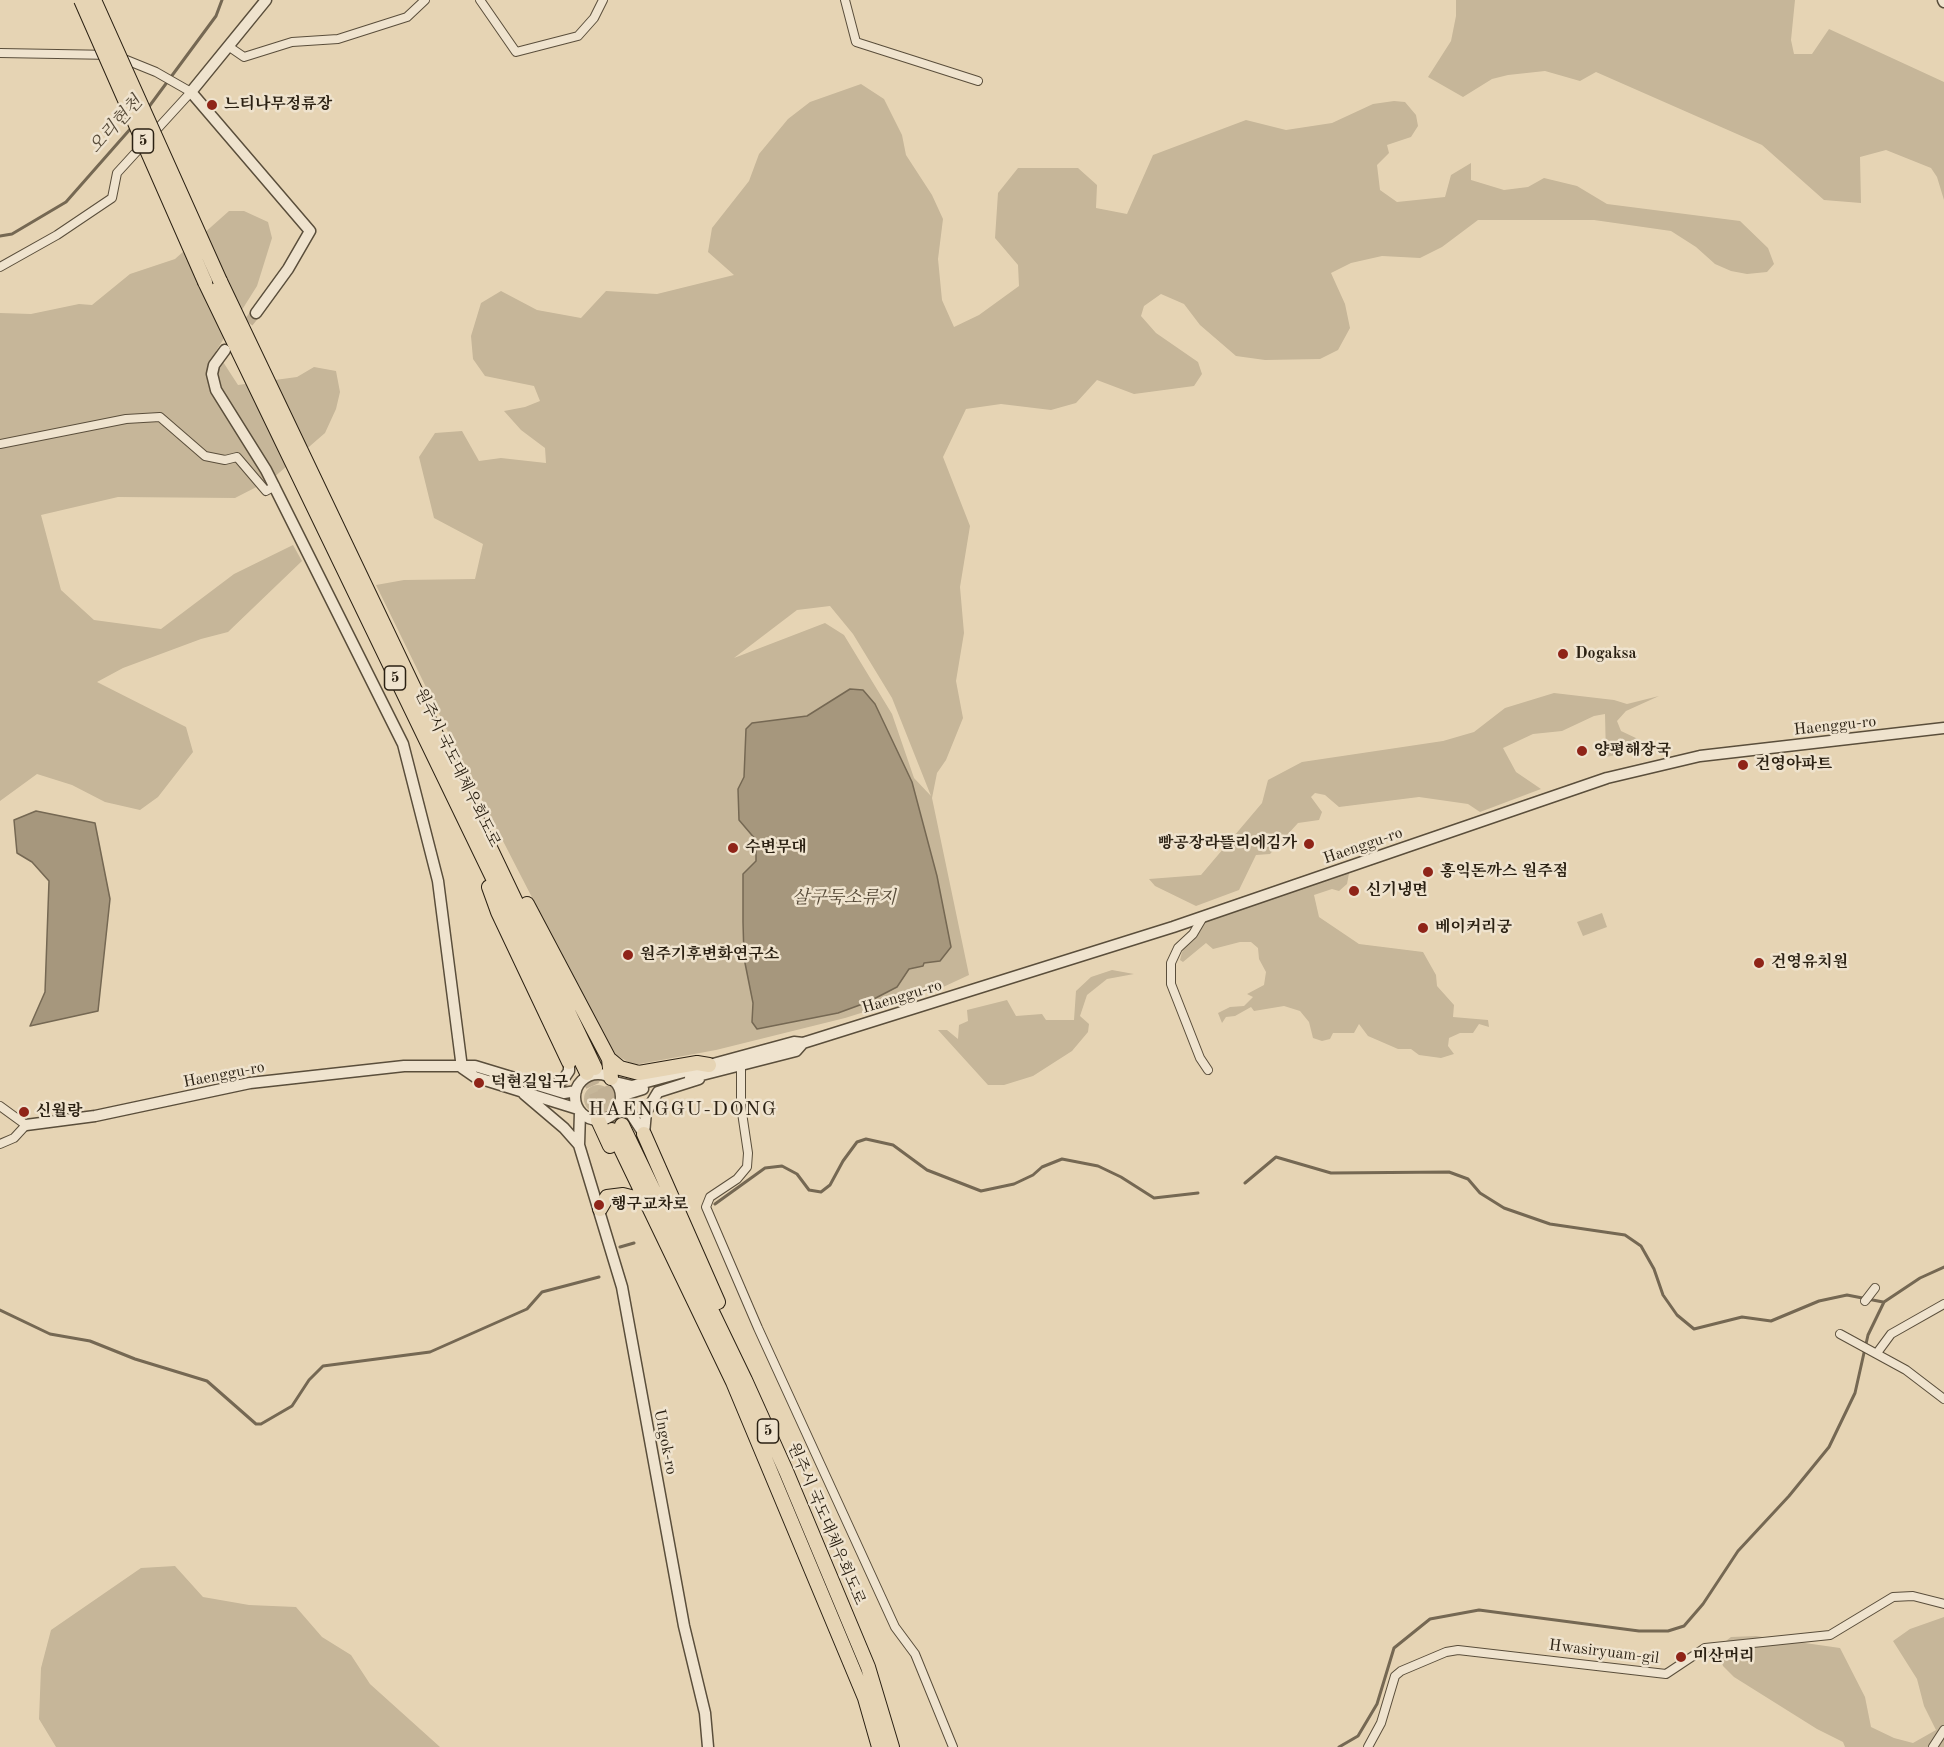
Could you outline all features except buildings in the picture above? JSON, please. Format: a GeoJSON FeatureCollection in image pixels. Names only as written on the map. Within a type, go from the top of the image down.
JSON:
{"type":"FeatureCollection","features":[{"type":"Feature","properties":{"kind":"highway","name":"원주시 국도대체우회도로"},"geometry":{"type":"LineString","coordinates":[[81,0],[206,282],[481,843]]}},
{"type":"Feature","properties":{"kind":"highway","name":"원주시 국도대체우회도로"},"geometry":{"type":"LineString","coordinates":[[94,0],[220,281],[481,843],[584,1079]]}},
{"type":"Feature","properties":{"kind":"highway"},"geometry":{"type":"LineString","coordinates":[[481,843],[523,896],[609,1059],[613,1080]]}},
{"type":"Feature","properties":{"kind":"highway"},"geometry":{"type":"LineString","coordinates":[[481,843],[498,912],[569,1062]]}},
{"type":"Feature","properties":{"kind":"highway"},"geometry":{"type":"LineString","coordinates":[[609,1059],[620,1068],[639,1073],[698,1063],[710,1069]]}},
{"type":"Feature","properties":{"kind":"highway"},"geometry":{"type":"LineString","coordinates":[[595,1120],[718,1365],[739,1381]]}},
{"type":"Feature","properties":{"kind":"highway","name":"5"},"geometry":{"type":"LineString","coordinates":[[617,1127],[739,1381],[865,1698],[879,1747]]}},
{"type":"Feature","properties":{"kind":"highway"},"geometry":{"type":"LineString","coordinates":[[644,1134],[742,1355],[739,1381]]}},
{"type":"Feature","properties":{"kind":"highway"},"geometry":{"type":"LineString","coordinates":[[600,1209],[607,1197],[623,1195],[635,1198]]}},
{"type":"Feature","properties":{"kind":"highway","name":"원주시 국도대체우회도로"},"geometry":{"type":"LineString","coordinates":[[739,1381],[868,1667],[892,1747]]}},
{"type":"Feature","properties":{"kind":"street"},"geometry":{"type":"LineString","coordinates":[[0,267],[57,235],[112,198],[117,173],[185,90],[228,46],[266,0]]}},
{"type":"Feature","properties":{"kind":"street"},"geometry":{"type":"LineString","coordinates":[[228,46],[244,57],[292,42],[338,39],[407,17],[425,0]]}},
{"type":"Feature","properties":{"kind":"street"},"geometry":{"type":"LineString","coordinates":[[480,0],[516,52],[578,36],[594,18],[603,0]]}},
{"type":"Feature","properties":{"kind":"street"},"geometry":{"type":"LineString","coordinates":[[845,0],[856,42],[978,81]]}},
{"type":"Feature","properties":{"kind":"street"},"geometry":{"type":"LineString","coordinates":[[0,53],[114,55],[160,73],[185,90],[310,231],[288,269],[256,313]]}},
{"type":"Feature","properties":{"kind":"street"},"geometry":{"type":"LineString","coordinates":[[225,350],[214,365],[212,374],[216,390],[275,486],[403,744],[438,881],[462,1068],[475,1077],[579,1111],[595,1120]]}},
{"type":"Feature","properties":{"kind":"street"},"geometry":{"type":"LineString","coordinates":[[0,444],[126,419],[160,417],[205,456],[225,460],[237,457],[266,491],[275,486]]}},
{"type":"Feature","properties":{"kind":"street","name":"Haenggu-ro"},"geometry":{"type":"LineString","coordinates":[[620,1103],[631,1092],[794,1042],[803,1043],[1173,927],[1607,778],[1700,756],[1944,729]]}},
{"type":"Feature","properties":{"kind":"street"},"geometry":{"type":"LineString","coordinates":[[1203,917],[1193,934],[1178,948],[1171,963],[1172,984],[1200,1058],[1208,1070]]}},
{"type":"Feature","properties":{"kind":"street","name":"Haenggu-ro"},"geometry":{"type":"LineString","coordinates":[[613,1080],[632,1086],[710,1069],[741,1065],[796,1051],[803,1043]]}},
{"type":"Feature","properties":{"kind":"street"},"geometry":{"type":"LineString","coordinates":[[569,1062],[584,1079]]}},
{"type":"Feature","properties":{"kind":"street"},"geometry":{"type":"LineString","coordinates":[[551,1087],[563,1080],[569,1071],[569,1062]]}},
{"type":"Feature","properties":{"kind":"street"},"geometry":{"type":"LineString","coordinates":[[741,1065],[741,1106],[748,1153],[747,1167],[737,1179],[710,1197],[706,1207],[758,1328],[895,1627],[919,1664],[953,1747]]}},
{"type":"Feature","properties":{"kind":"street","name":"Haenggu-ro"},"geometry":{"type":"LineString","coordinates":[[26,1125],[95,1116],[250,1083],[404,1066],[462,1068],[475,1066],[551,1087],[564,1093],[584,1079]]}},
{"type":"Feature","properties":{"kind":"street"},"geometry":{"type":"LineString","coordinates":[[644,1134],[646,1112],[658,1092],[702,1078],[710,1069]]}},
{"type":"Feature","properties":{"kind":"street"},"geometry":{"type":"LineString","coordinates":[[579,1145],[586,1123],[612,1115],[620,1103],[620,1091],[613,1080],[593,1075],[584,1079]]}},
{"type":"Feature","properties":{"kind":"street"},"geometry":{"type":"LineString","coordinates":[[579,1145],[579,1111],[584,1079]]}},
{"type":"Feature","properties":{"kind":"street"},"geometry":{"type":"LineString","coordinates":[[519,1090],[564,1128],[579,1145]]}},
{"type":"Feature","properties":{"kind":"street"},"geometry":{"type":"LineString","coordinates":[[620,1103],[631,1114],[644,1134]]}},
{"type":"Feature","properties":{"kind":"street"},"geometry":{"type":"LineString","coordinates":[[0,1106],[26,1125],[14,1138],[0,1144]]}},
{"type":"Feature","properties":{"kind":"street","name":"Ungok-ro"},"geometry":{"type":"LineString","coordinates":[[579,1145],[622,1287],[684,1626],[705,1713],[708,1747]]}},
{"type":"Feature","properties":{"kind":"street"},"geometry":{"type":"LineString","coordinates":[[1865,1301],[1875,1288]]}},
{"type":"Feature","properties":{"kind":"street"},"geometry":{"type":"LineString","coordinates":[[1878,1353],[1891,1334],[1944,1304]]}},
{"type":"Feature","properties":{"kind":"street"},"geometry":{"type":"LineString","coordinates":[[1844,1335],[1906,1370],[1944,1399]]}},
{"type":"Feature","properties":{"kind":"street","name":"Hwasiryuam-gil"},"geometry":{"type":"LineString","coordinates":[[1368,1747],[1381,1723],[1395,1676],[1401,1671],[1446,1652],[1458,1650],[1666,1674],[1705,1648],[1830,1635],[1893,1597],[1913,1596],[1944,1604]]}},
{"type":"Feature","properties":{"kind":"street"},"geometry":{"type":"LineString","coordinates":[[1933,1747],[1944,1730]]}},
{"type":"Feature","properties":{"kind":"shaded area"},"geometry":{"type":"Polygon","coordinates":[[[1456,0],[1795,0],[1791,40],[1794,54],[1812,54],[1829,29],[1944,82],[1944,200],[1937,177],[1931,168],[1886,150],[1860,157],[1861,203],[1824,200],[1762,145],[1596,72],[1580,81],[1545,71],[1508,75],[1492,79],[1463,97],[1428,77],[1451,41],[1456,16],[1456,0]]]}},
{"type":"Feature","properties":{"kind":"shaded area"},"geometry":{"type":"Polygon","coordinates":[[[861,84],[884,99],[902,135],[906,155],[932,195],[943,219],[938,259],[942,300],[954,327],[979,315],[1019,286],[1018,265],[995,238],[998,193],[1018,168],[1078,168],[1097,185],[1096,208],[1127,214],[1153,155],[1246,120],[1286,130],[1332,123],[1373,104],[1394,101],[1405,102],[1416,115],[1418,126],[1411,137],[1387,145],[1389,153],[1377,165],[1380,190],[1397,202],[1445,197],[1451,175],[1471,163],[1471,180],[1504,190],[1528,187],[1544,178],[1577,186],[1607,204],[1740,221],[1768,248],[1774,264],[1767,272],[1747,274],[1731,271],[1715,264],[1696,247],[1671,231],[1594,220],[1478,220],[1442,247],[1420,258],[1382,256],[1351,263],[1331,273],[1345,304],[1350,328],[1338,350],[1320,359],[1265,360],[1236,356],[1200,325],[1184,304],[1161,294],[1144,306],[1141,316],[1156,333],[1198,362],[1202,374],[1194,386],[1134,394],[1097,380],[1076,403],[1051,410],[1001,404],[966,409],[943,457],[970,526],[960,587],[964,633],[956,681],[963,718],[946,760],[937,773],[932,798],[969,975],[941,988],[845,1018],[716,1050],[634,1065],[612,1053],[468,773],[376,585],[404,580],[475,579],[483,544],[434,518],[419,457],[435,433],[462,431],[479,461],[501,458],[546,463],[545,448],[521,430],[504,411],[540,401],[534,386],[485,376],[473,359],[471,336],[481,303],[501,291],[537,310],[581,318],[606,291],[657,294],[734,275],[708,252],[712,228],[749,181],[759,154],[788,119],[810,102],[861,84]],[[830,606],[797,610],[734,658],[825,623],[844,635],[892,714],[914,778],[931,796],[892,698],[853,634],[830,606]]]}},
{"type":"Feature","properties":{"kind":"shaded area"},"geometry":{"type":"Polygon","coordinates":[[[229,211],[244,211],[268,222],[272,238],[257,286],[216,351],[238,385],[297,377],[314,367],[336,371],[340,392],[336,409],[325,433],[272,479],[235,498],[118,497],[41,515],[61,590],[94,620],[161,629],[234,574],[293,545],[302,561],[228,632],[201,639],[123,668],[97,682],[186,727],[193,752],[158,797],[140,810],[105,802],[72,785],[37,774],[0,801],[0,313],[31,314],[79,304],[92,305],[130,274],[175,259],[229,211]]]}},
{"type":"Feature","properties":{"kind":"shaded area"},"geometry":{"type":"Polygon","coordinates":[[[1554,693],[1614,700],[1627,704],[1659,696],[1626,711],[1617,721],[1621,731],[1655,747],[1606,757],[1605,714],[1594,716],[1562,731],[1533,734],[1503,748],[1516,772],[1541,789],[1480,812],[1468,804],[1419,797],[1339,807],[1325,795],[1315,793],[1311,797],[1322,812],[1319,820],[1298,823],[1270,854],[1256,855],[1239,890],[1196,906],[1155,886],[1149,879],[1201,875],[1262,803],[1268,780],[1302,762],[1443,741],[1474,732],[1505,708],[1554,693]]]}},
{"type":"Feature","properties":{"kind":"shaded area"},"geometry":{"type":"Polygon","coordinates":[[[1350,868],[1347,884],[1339,891],[1332,889],[1314,895],[1319,917],[1359,944],[1423,952],[1436,975],[1437,986],[1454,1005],[1453,1017],[1488,1020],[1489,1027],[1479,1024],[1473,1033],[1460,1033],[1449,1038],[1448,1046],[1454,1054],[1441,1058],[1419,1055],[1411,1049],[1398,1049],[1368,1036],[1359,1024],[1354,1033],[1333,1033],[1330,1039],[1322,1041],[1313,1038],[1309,1022],[1300,1011],[1284,1006],[1254,1011],[1251,1007],[1235,1016],[1226,1017],[1222,1023],[1218,1013],[1230,1007],[1244,1006],[1253,997],[1247,994],[1264,985],[1266,972],[1259,959],[1258,948],[1251,942],[1240,942],[1213,949],[1206,943],[1183,962],[1180,960],[1182,952],[1205,919],[1350,868]]]}},
{"type":"Feature","properties":{"kind":"shaded area"},"geometry":{"type":"Polygon","coordinates":[[[1602,913],[1607,927],[1583,936],[1577,922],[1602,913]]]}},
{"type":"Feature","properties":{"kind":"shaded area"},"geometry":{"type":"Polygon","coordinates":[[[1112,970],[1134,974],[1107,979],[1087,995],[1080,1016],[1089,1024],[1088,1032],[1072,1051],[1033,1076],[1004,1085],[988,1085],[938,1030],[947,1030],[958,1039],[959,1025],[968,1021],[967,1010],[1007,1000],[1016,1016],[1042,1014],[1046,1020],[1074,1020],[1076,991],[1091,977],[1112,970]]]}},
{"type":"Feature","properties":{"kind":"shaded area"},"geometry":{"type":"Polygon","coordinates":[[[598,1085],[608,1089],[612,1099],[608,1109],[598,1113],[588,1109],[584,1099],[588,1089],[598,1085]]]}},
{"type":"Feature","properties":{"kind":"shaded area"},"geometry":{"type":"Polygon","coordinates":[[[175,1566],[203,1597],[249,1605],[296,1607],[322,1637],[351,1655],[370,1684],[440,1747],[56,1747],[39,1719],[41,1668],[51,1630],[141,1568],[175,1566]]]}},
{"type":"Feature","properties":{"kind":"shaded area"},"geometry":{"type":"Polygon","coordinates":[[[1944,1617],[1944,1747],[1845,1747],[1843,1742],[1817,1729],[1734,1677],[1723,1666],[1717,1648],[1731,1637],[1756,1636],[1840,1648],[1865,1697],[1871,1727],[1894,1738],[1913,1743],[1936,1730],[1924,1706],[1917,1679],[1893,1641],[1910,1629],[1944,1617]]]}},
{"type":"Feature","properties":{"kind":"water","name":"살구둑소류지"},"geometry":{"type":"Polygon","coordinates":[[[850,689],[863,690],[875,704],[912,782],[937,876],[951,947],[940,961],[924,963],[923,966],[909,969],[897,987],[868,1002],[838,1013],[757,1029],[752,1022],[753,1003],[744,958],[743,874],[756,861],[756,840],[739,820],[738,789],[744,777],[746,729],[752,723],[807,716],[850,689]]]}},
{"type":"Feature","properties":{"kind":"water"},"geometry":{"type":"Polygon","coordinates":[[[36,811],[95,823],[110,899],[98,1011],[30,1026],[45,992],[49,881],[32,862],[17,853],[14,820],[36,811]]]}},
{"type":"Feature","properties":{"kind":"waterway","name":"오리현천"},"geometry":{"type":"LineString","coordinates":[[148,108],[216,16],[222,0]]}},
{"type":"Feature","properties":{"kind":"waterway","name":"오리현천"},"geometry":{"type":"LineString","coordinates":[[0,236],[12,234],[66,202],[132,127]]}},
{"type":"Feature","properties":{"kind":"waterway"},"geometry":{"type":"LineString","coordinates":[[715,1204],[765,1168],[782,1166],[797,1174],[809,1190],[821,1192],[830,1185],[857,1142],[866,1139],[893,1145],[927,1170],[981,1191],[1014,1184],[1033,1175],[1042,1167],[1062,1159],[1098,1166],[1121,1177],[1154,1198],[1198,1193]]}},
{"type":"Feature","properties":{"kind":"waterway"},"geometry":{"type":"LineString","coordinates":[[1245,1183],[1276,1157],[1331,1173],[1449,1172],[1468,1179],[1480,1193],[1504,1208],[1550,1224],[1625,1235],[1641,1246],[1654,1269],[1663,1295],[1677,1315],[1694,1329],[1742,1317],[1771,1321],[1819,1301],[1847,1295],[1883,1302]]}},
{"type":"Feature","properties":{"kind":"waterway"},"geometry":{"type":"LineString","coordinates":[[620,1247],[634,1243]]}},
{"type":"Feature","properties":{"kind":"waterway"},"geometry":{"type":"LineString","coordinates":[[1339,1747],[1358,1736],[1377,1704],[1394,1648],[1430,1619],[1479,1610],[1639,1631],[1668,1631],[1684,1626],[1703,1604],[1738,1551],[1789,1496],[1829,1447],[1855,1393],[1868,1335],[1884,1302],[1920,1278],[1944,1267]]}},
{"type":"Feature","properties":{"kind":"waterway"},"geometry":{"type":"LineString","coordinates":[[0,1310],[50,1334],[90,1341],[135,1359],[207,1381],[256,1424],[261,1424],[292,1406],[309,1380],[323,1366],[430,1352],[527,1309],[542,1292],[599,1277]]}},
{"type":"Feature","properties":{"kind":"tunnel"},"geometry":{"type":"LineString","coordinates":[[239,334],[256,313]]}},
{"type":"Feature","properties":{"kind":"tunnel"},"geometry":{"type":"LineString","coordinates":[[595,1068],[622,1125]]}},
{"type":"Feature","properties":{"kind":"tunnel"},"geometry":{"type":"LineString","coordinates":[[587,1073],[612,1130]]}},
{"type":"Feature","properties":{"kind":"place","name":"느티나무정류장"},"geometry":{"type":"Point","coordinates":[212,105]}},
{"type":"Feature","properties":{"kind":"place","name":"Dogaksa"},"geometry":{"type":"Point","coordinates":[1563,654]}},
{"type":"Feature","properties":{"kind":"place","name":"양평해장국"},"geometry":{"type":"Point","coordinates":[1582,751]}},
{"type":"Feature","properties":{"kind":"place","name":"건영아파트"},"geometry":{"type":"Point","coordinates":[1743,765]}},
{"type":"Feature","properties":{"kind":"place","name":"빵공장라뜰리에김가"},"geometry":{"type":"Point","coordinates":[1309,844]}},
{"type":"Feature","properties":{"kind":"place","name":"수변무대"},"geometry":{"type":"Point","coordinates":[733,848]}},
{"type":"Feature","properties":{"kind":"place","name":"홍익돈까스 원주점"},"geometry":{"type":"Point","coordinates":[1428,872]}},
{"type":"Feature","properties":{"kind":"place","name":"신기냉면"},"geometry":{"type":"Point","coordinates":[1354,891]}},
{"type":"Feature","properties":{"kind":"place","name":"베이커리궁"},"geometry":{"type":"Point","coordinates":[1423,928]}},
{"type":"Feature","properties":{"kind":"place","name":"원주기후변화연구소"},"geometry":{"type":"Point","coordinates":[628,955]}},
{"type":"Feature","properties":{"kind":"place","name":"건영유치원"},"geometry":{"type":"Point","coordinates":[1759,963]}},
{"type":"Feature","properties":{"kind":"place","name":"덕현길입구"},"geometry":{"type":"Point","coordinates":[479,1083]}},
{"type":"Feature","properties":{"kind":"place","name":"신월랑"},"geometry":{"type":"Point","coordinates":[24,1112]}},
{"type":"Feature","properties":{"kind":"place","name":"행구교차로"},"geometry":{"type":"Point","coordinates":[599,1205]}},
{"type":"Feature","properties":{"kind":"place","name":"미산머리"},"geometry":{"type":"Point","coordinates":[1681,1657]}},
{"type":"Feature","properties":{"kind":"district","name":"HAENGGU-DONG"},"geometry":{"type":"Point","coordinates":[683,1110]}}]}
